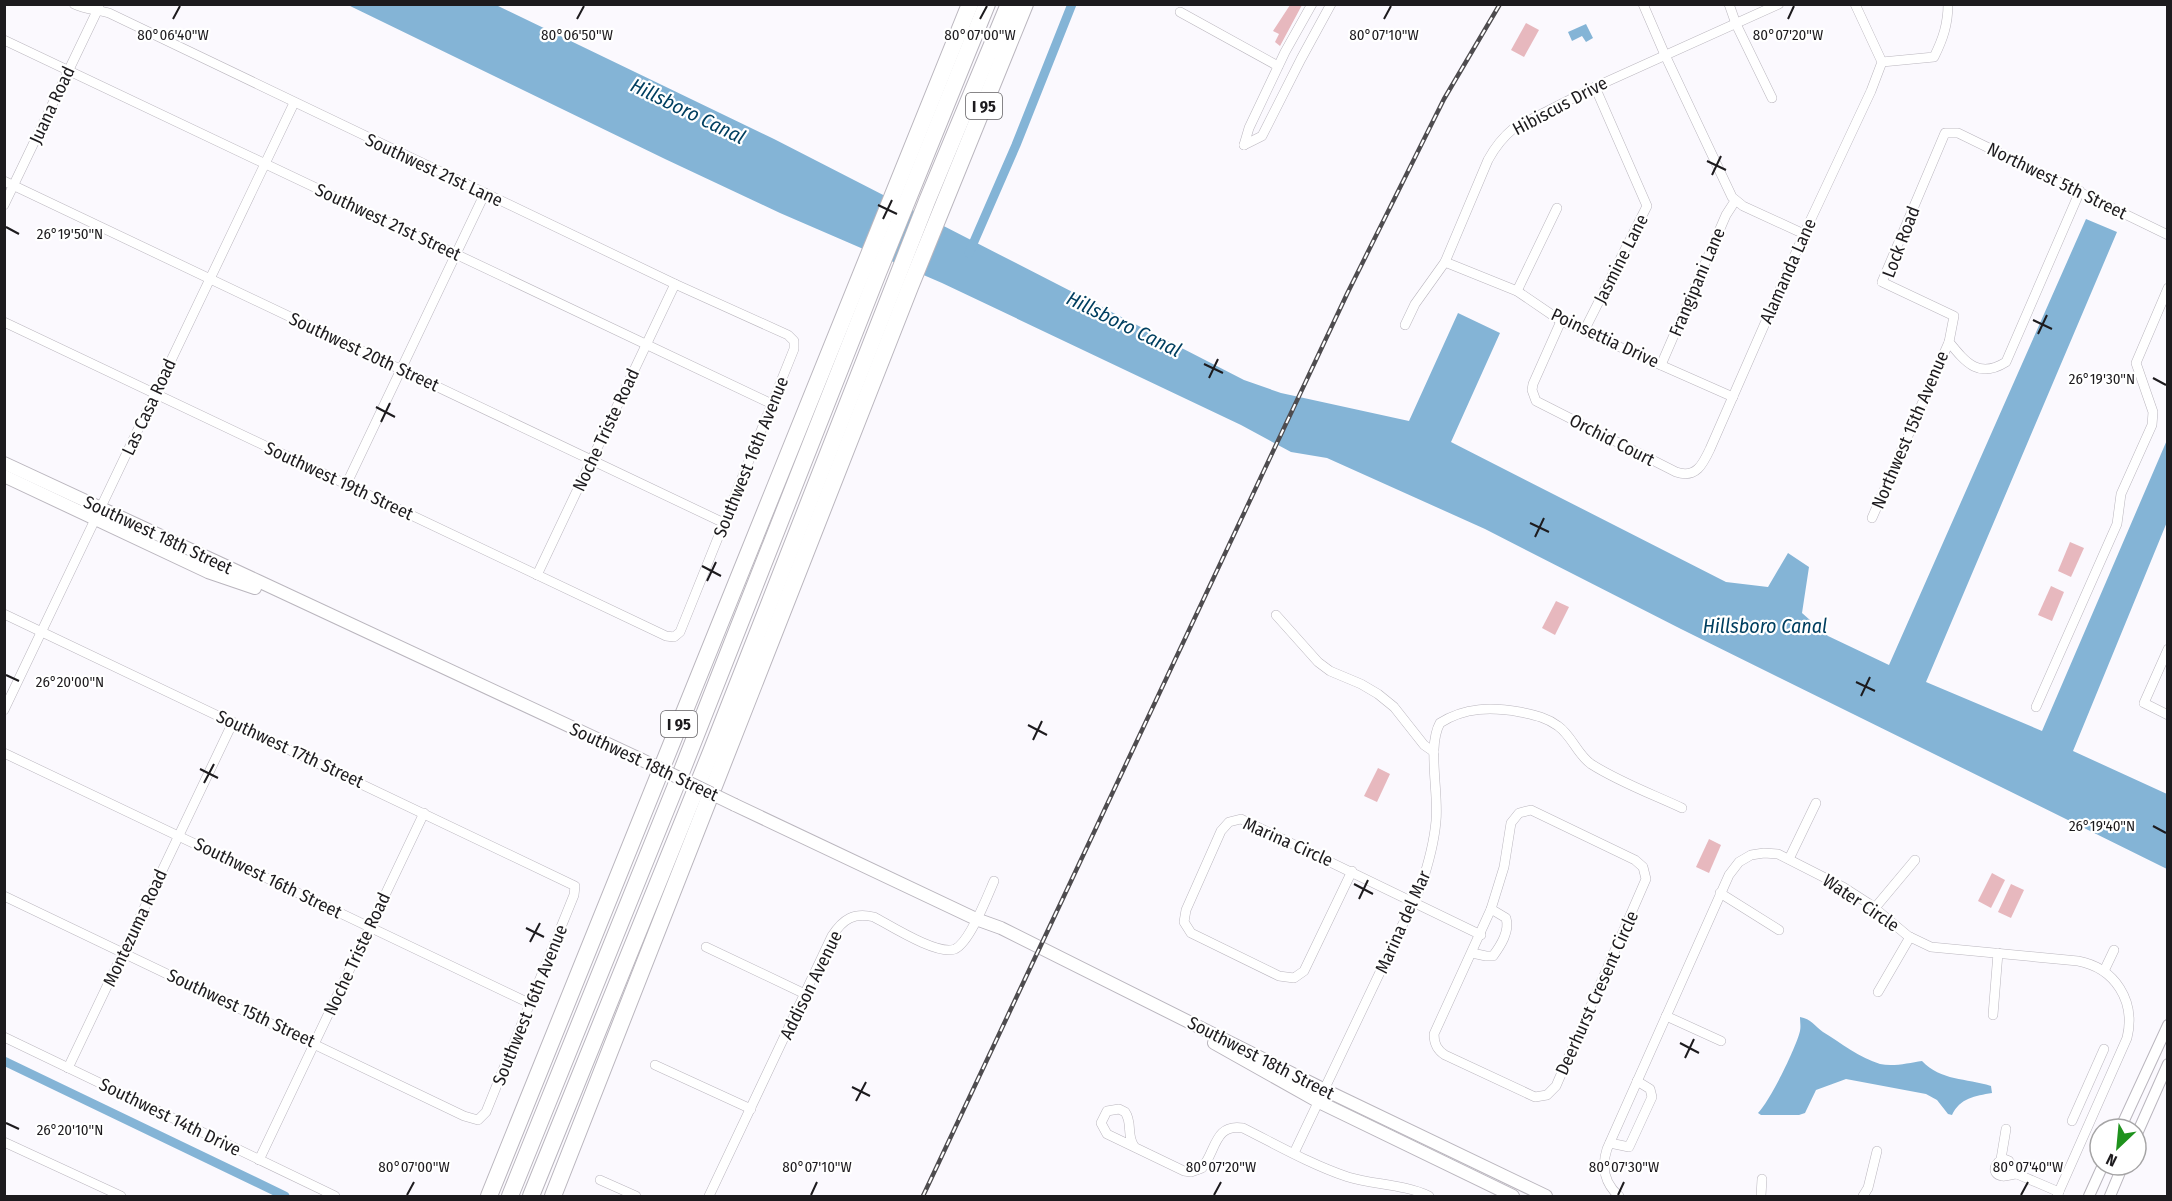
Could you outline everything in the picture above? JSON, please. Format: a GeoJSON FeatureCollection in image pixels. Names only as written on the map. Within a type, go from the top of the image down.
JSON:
{"type":"FeatureCollection","features":[{"type":"Feature","properties":{"kind":"highway","name":"I 95"},"geometry":{"type":"LineString","coordinates":[[489,1197],[871,269],[970,4]]}},
{"type":"Feature","properties":{"kind":"highway"},"geometry":{"type":"LineString","coordinates":[[902,190],[987,4]]}},
{"type":"Feature","properties":{"kind":"highway"},"geometry":{"type":"LineString","coordinates":[[935,205],[1009,4]]}},
{"type":"Feature","properties":{"kind":"highway","name":"I 95"},"geometry":{"type":"LineString","coordinates":[[553,1197],[903,284],[935,205],[1025,4]]}},
{"type":"Feature","properties":{"kind":"highway"},"geometry":{"type":"LineString","coordinates":[[510,1197],[683,768],[871,269]]}},
{"type":"Feature","properties":{"kind":"highway"},"geometry":{"type":"LineString","coordinates":[[531,1197],[903,284]]}},
{"type":"Feature","properties":{"kind":"main road","name":"Southwest 18th Street"},"geometry":{"type":"LineString","coordinates":[[4,463],[208,572],[310,607],[377,635],[976,919],[1001,928],[1325,1090],[1546,1197]]}},
{"type":"Feature","properties":{"kind":"main road","name":"Southwest 18th Street"},"geometry":{"type":"LineString","coordinates":[[4,476],[99,514]]}},
{"type":"Feature","properties":{"kind":"main road","name":"Southwest 18th Street"},"geometry":{"type":"LineString","coordinates":[[976,919],[1000,935],[1206,1038],[1319,1102],[1513,1197]]}},
{"type":"Feature","properties":{"kind":"street","name":"Southwest 21st Lane"},"geometry":{"type":"LineString","coordinates":[[74,4],[86,10],[99,7],[294,103],[675,284],[788,335],[794,340]]}},
{"type":"Feature","properties":{"kind":"street"},"geometry":{"type":"LineString","coordinates":[[1312,4],[1278,66],[1249,128],[1244,145],[1262,136],[1331,4]]}},
{"type":"Feature","properties":{"kind":"street"},"geometry":{"type":"LineString","coordinates":[[1643,4],[1725,187],[1736,201],[1804,234]]}},
{"type":"Feature","properties":{"kind":"street"},"geometry":{"type":"LineString","coordinates":[[1729,4],[1736,24],[1772,98]]}},
{"type":"Feature","properties":{"kind":"street","name":"Hibiscus Drive"},"geometry":{"type":"LineString","coordinates":[[1405,325],[1416,304],[1445,262],[1488,159],[1497,144],[1514,128],[1595,87],[1779,4]]}},
{"type":"Feature","properties":{"kind":"street"},"geometry":{"type":"LineString","coordinates":[[1855,4],[1882,62],[1934,57],[1948,22],[1948,4]]}},
{"type":"Feature","properties":{"kind":"street","name":"Juana Road"},"geometry":{"type":"LineString","coordinates":[[4,205],[9,184],[69,70],[99,7]]}},
{"type":"Feature","properties":{"kind":"street"},"geometry":{"type":"LineString","coordinates":[[1180,12],[1278,66]]}},
{"type":"Feature","properties":{"kind":"street","name":"Southwest 21st Street"},"geometry":{"type":"LineString","coordinates":[[4,40],[772,404]]}},
{"type":"Feature","properties":{"kind":"street","name":"Alamanda Lane"},"geometry":{"type":"LineString","coordinates":[[1689,474],[1703,464],[1882,62]]}},
{"type":"Feature","properties":{"kind":"street","name":"Jasmine Lane"},"geometry":{"type":"LineString","coordinates":[[1584,331],[1647,206],[1595,87]]}},
{"type":"Feature","properties":{"kind":"street","name":"Las Casa Road"},"geometry":{"type":"LineString","coordinates":[[4,710],[294,103]]}},
{"type":"Feature","properties":{"kind":"street","name":"Northwest 5th Street"},"geometry":{"type":"LineString","coordinates":[[1946,133],[1958,133],[2168,236]]}},
{"type":"Feature","properties":{"kind":"street","name":"Lock Road"},"geometry":{"type":"LineString","coordinates":[[1946,133],[1882,282],[1954,316],[1949,342]]}},
{"type":"Feature","properties":{"kind":"street","name":"Southwest 20th Street"},"geometry":{"type":"LineString","coordinates":[[9,184],[724,523]]}},
{"type":"Feature","properties":{"kind":"street"},"geometry":{"type":"LineString","coordinates":[[1949,342],[1965,362],[1982,369],[1994,370],[2006,362],[2080,191]]}},
{"type":"Feature","properties":{"kind":"street"},"geometry":{"type":"LineString","coordinates":[[346,485],[485,194]]}},
{"type":"Feature","properties":{"kind":"street","name":"Frangipani Lane"},"geometry":{"type":"LineString","coordinates":[[1661,365],[1726,215],[1736,201]]}},
{"type":"Feature","properties":{"kind":"street"},"geometry":{"type":"LineString","coordinates":[[1517,291],[1557,208]]}},
{"type":"Feature","properties":{"kind":"street","name":"Poinsettia Drive"},"geometry":{"type":"LineString","coordinates":[[1445,262],[1517,291],[1561,321],[1733,397]]}},
{"type":"Feature","properties":{"kind":"street","name":"Noche Triste Road"},"geometry":{"type":"LineString","coordinates":[[537,575],[675,284]]}},
{"type":"Feature","properties":{"kind":"street"},"geometry":{"type":"LineString","coordinates":[[2036,707],[2117,524],[2121,494],[2152,424],[2153,412],[2136,363],[2168,288]]}},
{"type":"Feature","properties":{"kind":"street","name":"Orchid Court"},"geometry":{"type":"LineString","coordinates":[[1561,321],[1533,384],[1532,390],[1536,401],[1676,472],[1689,474]]}},
{"type":"Feature","properties":{"kind":"street","name":"Southwest 19th Street"},"geometry":{"type":"LineString","coordinates":[[4,322],[666,636],[674,637]]}},
{"type":"Feature","properties":{"kind":"street","name":"Southwest 16th Avenue"},"geometry":{"type":"LineString","coordinates":[[674,637],[680,632],[794,349],[794,340]]}},
{"type":"Feature","properties":{"kind":"street","name":"Northwest 15th Avenue"},"geometry":{"type":"LineString","coordinates":[[1872,518],[1949,342]]}},
{"type":"Feature","properties":{"kind":"street","name":"Southwest 17th Street"},"geometry":{"type":"LineString","coordinates":[[4,614],[575,886]]}},
{"type":"Feature","properties":{"kind":"street"},"geometry":{"type":"LineString","coordinates":[[1276,615],[1318,662],[1378,694],[1394,707],[1424,745],[1434,753]]}},
{"type":"Feature","properties":{"kind":"street"},"geometry":{"type":"LineString","coordinates":[[2168,648],[2144,703],[2168,714]]}},
{"type":"Feature","properties":{"kind":"street","name":"Marina del Mar"},"geometry":{"type":"LineString","coordinates":[[1319,1102],[1414,903],[1429,862],[1436,821],[1435,735],[1440,723],[1466,712],[1494,708],[1541,716],[1564,731],[1583,757],[1594,766],[1682,808]]}},
{"type":"Feature","properties":{"kind":"street","name":"Montezuma Road"},"geometry":{"type":"LineString","coordinates":[[68,1068],[233,722]]}},
{"type":"Feature","properties":{"kind":"street","name":"Southwest 16th Street"},"geometry":{"type":"LineString","coordinates":[[4,753],[531,1004]]}},
{"type":"Feature","properties":{"kind":"street"},"geometry":{"type":"LineString","coordinates":[[1789,860],[1816,803]]}},
{"type":"Feature","properties":{"kind":"street","name":"Deerhurst Cresent Circle"},"geometry":{"type":"LineString","coordinates":[[1524,811],[1537,812],[1635,860],[1643,867],[1645,873],[1644,885],[1556,1086],[1547,1095],[1541,1097],[1529,1096],[1445,1056],[1436,1047],[1434,1034],[1491,909],[1504,867],[1511,823],[1519,813],[1524,811]]}},
{"type":"Feature","properties":{"kind":"street","name":"Noche Triste Road"},"geometry":{"type":"LineString","coordinates":[[259,1160],[424,813]]}},
{"type":"Feature","properties":{"kind":"street","name":"Marina Circle"},"geometry":{"type":"LineString","coordinates":[[1235,819],[1248,821],[1352,871],[1304,970],[1293,978],[1280,976],[1191,933],[1184,922],[1186,910],[1221,831],[1224,825],[1235,819]]}},
{"type":"Feature","properties":{"kind":"street","name":"Water Circle"},"geometry":{"type":"LineString","coordinates":[[1619,1197],[1607,1182],[1604,1169],[1605,1155],[1720,893],[1732,869],[1744,858],[1764,853],[1778,854],[1843,887],[1910,937],[1926,945],[1941,949],[2078,961],[2091,964],[2104,971]]}},
{"type":"Feature","properties":{"kind":"street"},"geometry":{"type":"LineString","coordinates":[[1874,909],[1915,860]]}},
{"type":"Feature","properties":{"kind":"street"},"geometry":{"type":"LineString","coordinates":[[1352,871],[1481,934]]}},
{"type":"Feature","properties":{"kind":"street","name":"Addison Avenue"},"geometry":{"type":"LineString","coordinates":[[709,1197],[832,936],[842,922],[849,917],[866,915],[932,947],[945,950],[955,949],[964,941],[994,881]]}},
{"type":"Feature","properties":{"kind":"street","name":"Southwest 16th Avenue"},"geometry":{"type":"LineString","coordinates":[[478,1119],[486,1112],[531,1004],[574,895],[575,886]]}},
{"type":"Feature","properties":{"kind":"street"},"geometry":{"type":"LineString","coordinates":[[1720,893],[1779,930]]}},
{"type":"Feature","properties":{"kind":"street","name":"Southwest 15th Street"},"geometry":{"type":"LineString","coordinates":[[4,896],[464,1116],[478,1119]]}},
{"type":"Feature","properties":{"kind":"street"},"geometry":{"type":"LineString","coordinates":[[1472,952],[1486,957],[1493,956],[1506,933],[1508,925],[1506,918],[1491,909]]}},
{"type":"Feature","properties":{"kind":"street"},"geometry":{"type":"LineString","coordinates":[[1878,992],[1910,937]]}},
{"type":"Feature","properties":{"kind":"street"},"geometry":{"type":"LineString","coordinates":[[706,947],[806,994]]}},
{"type":"Feature","properties":{"kind":"street"},"geometry":{"type":"LineString","coordinates":[[2001,1159],[2009,1161],[2017,1174],[2058,1194],[2127,1038],[2129,1017],[2127,1004],[2122,991],[2104,971],[2114,950]]}},
{"type":"Feature","properties":{"kind":"street"},"geometry":{"type":"LineString","coordinates":[[1993,1015],[1998,953]]}},
{"type":"Feature","properties":{"kind":"street"},"geometry":{"type":"LineString","coordinates":[[1666,1016],[1721,1041]]}},
{"type":"Feature","properties":{"kind":"street"},"geometry":{"type":"LineString","coordinates":[[2126,1117],[2168,1025]]}},
{"type":"Feature","properties":{"kind":"street","name":"Southwest 14th Drive"},"geometry":{"type":"LineString","coordinates":[[4,1037],[335,1197]]}},
{"type":"Feature","properties":{"kind":"street"},"geometry":{"type":"LineString","coordinates":[[2072,1121],[2104,1048]]}},
{"type":"Feature","properties":{"kind":"street"},"geometry":{"type":"LineString","coordinates":[[2098,1064],[2113,1070]]}},
{"type":"Feature","properties":{"kind":"street"},"geometry":{"type":"LineString","coordinates":[[2144,1117],[2168,1064]]}},
{"type":"Feature","properties":{"kind":"street"},"geometry":{"type":"LineString","coordinates":[[655,1065],[751,1109]]}},
{"type":"Feature","properties":{"kind":"street"},"geometry":{"type":"LineString","coordinates":[[1610,1143],[1629,1147],[1652,1097],[1650,1089],[1637,1081]]}},
{"type":"Feature","properties":{"kind":"street"},"geometry":{"type":"LineString","coordinates":[[1294,1153],[1319,1102]]}},
{"type":"Feature","properties":{"kind":"street"},"geometry":{"type":"LineString","coordinates":[[1134,1146],[1184,1171],[1197,1171],[1206,1164],[1219,1136],[1225,1130],[1234,1127],[1243,1128],[1350,1177],[1408,1188],[1429,1197]]}},
{"type":"Feature","properties":{"kind":"street"},"geometry":{"type":"LineString","coordinates":[[2006,1129],[2001,1159],[1995,1164],[1995,1170],[2003,1176],[2017,1174]]}},
{"type":"Feature","properties":{"kind":"street"},"geometry":{"type":"LineString","coordinates":[[4,1142],[121,1197]]}},
{"type":"Feature","properties":{"kind":"street"},"geometry":{"type":"LineString","coordinates":[[1863,1197],[1868,1188],[1877,1151]]}},
{"type":"Feature","properties":{"kind":"street"},"geometry":{"type":"LineString","coordinates":[[2089,1197],[2098,1177]]}},
{"type":"Feature","properties":{"kind":"street"},"geometry":{"type":"LineString","coordinates":[[2110,1197],[2118,1177]]}},
{"type":"Feature","properties":{"kind":"street"},"geometry":{"type":"LineString","coordinates":[[1761,1197],[1762,1179]]}},
{"type":"Feature","properties":{"kind":"street"},"geometry":{"type":"LineString","coordinates":[[600,1180],[636,1197]]}},
{"type":"Feature","properties":{"kind":"shaded area"},"geometry":{"type":"Polygon","coordinates":[[[1290,5],[1302,5],[1280,46],[1275,42],[1279,34],[1273,31],[1290,5]]]}},
{"type":"Feature","properties":{"kind":"shaded area"},"geometry":{"type":"Polygon","coordinates":[[[1526,23],[1539,30],[1524,57],[1511,50],[1526,23]]]}},
{"type":"Feature","properties":{"kind":"shaded area"},"geometry":{"type":"Polygon","coordinates":[[[2070,542],[2084,548],[2071,577],[2058,571],[2070,542]]]}},
{"type":"Feature","properties":{"kind":"shaded area"},"geometry":{"type":"Polygon","coordinates":[[[2051,586],[2064,592],[2052,621],[2038,615],[2051,586]]]}},
{"type":"Feature","properties":{"kind":"shaded area"},"geometry":{"type":"Polygon","coordinates":[[[1556,601],[1569,607],[1555,635],[1542,628],[1556,601]]]}},
{"type":"Feature","properties":{"kind":"shaded area"},"geometry":{"type":"Polygon","coordinates":[[[1378,768],[1390,774],[1377,802],[1364,796],[1378,768]]]}},
{"type":"Feature","properties":{"kind":"shaded area"},"geometry":{"type":"Polygon","coordinates":[[[1709,839],[1721,845],[1709,873],[1696,867],[1709,839]]]}},
{"type":"Feature","properties":{"kind":"shaded area"},"geometry":{"type":"Polygon","coordinates":[[[1992,873],[2005,880],[1991,908],[1978,901],[1992,873]]]}},
{"type":"Feature","properties":{"kind":"shaded area"},"geometry":{"type":"Polygon","coordinates":[[[2011,884],[2024,890],[2011,918],[1998,912],[2011,884]]]}},
{"type":"Feature","properties":{"kind":"water","name":"Hillsboro Canal"},"geometry":{"type":"Polygon","coordinates":[[[348,5],[496,5],[774,139],[1244,380],[1281,393],[1409,421],[1458,313],[1500,333],[1451,442],[1726,582],[1768,587],[1788,553],[1809,567],[1802,613],[1828,636],[1889,665],[2086,219],[2117,232],[1926,682],[2042,731],[2167,440],[2167,522],[2073,751],[2167,794],[2167,869],[1681,629],[1485,529],[1327,458],[1291,452],[1241,425],[942,283],[780,213],[665,159],[348,5]]]}},
{"type":"Feature","properties":{"kind":"water"},"geometry":{"type":"Polygon","coordinates":[[[1586,24],[1593,38],[1586,42],[1582,36],[1572,41],[1568,32],[1586,24]]]}},
{"type":"Feature","properties":{"kind":"water"},"geometry":{"type":"Polygon","coordinates":[[[1800,1017],[1810,1021],[1858,1054],[1880,1064],[1922,1061],[1946,1076],[1991,1086],[1992,1093],[1964,1101],[1952,1115],[1948,1114],[1937,1100],[1926,1094],[1846,1079],[1816,1090],[1805,1113],[1761,1115],[1758,1113],[1776,1086],[1793,1049],[1800,1031],[1800,1017]]]}},
{"type":"Feature","properties":{"kind":"waterway"},"geometry":{"type":"LineString","coordinates":[[969,253],[1016,145],[1072,4]]}},
{"type":"Feature","properties":{"kind":"waterway"},"geometry":{"type":"LineString","coordinates":[[4,1061],[285,1196]]}},
{"type":"Feature","properties":{"kind":"railway"},"geometry":{"type":"LineString","coordinates":[[923,1196],[1347,294],[1444,99],[1500,4]]}}]}
